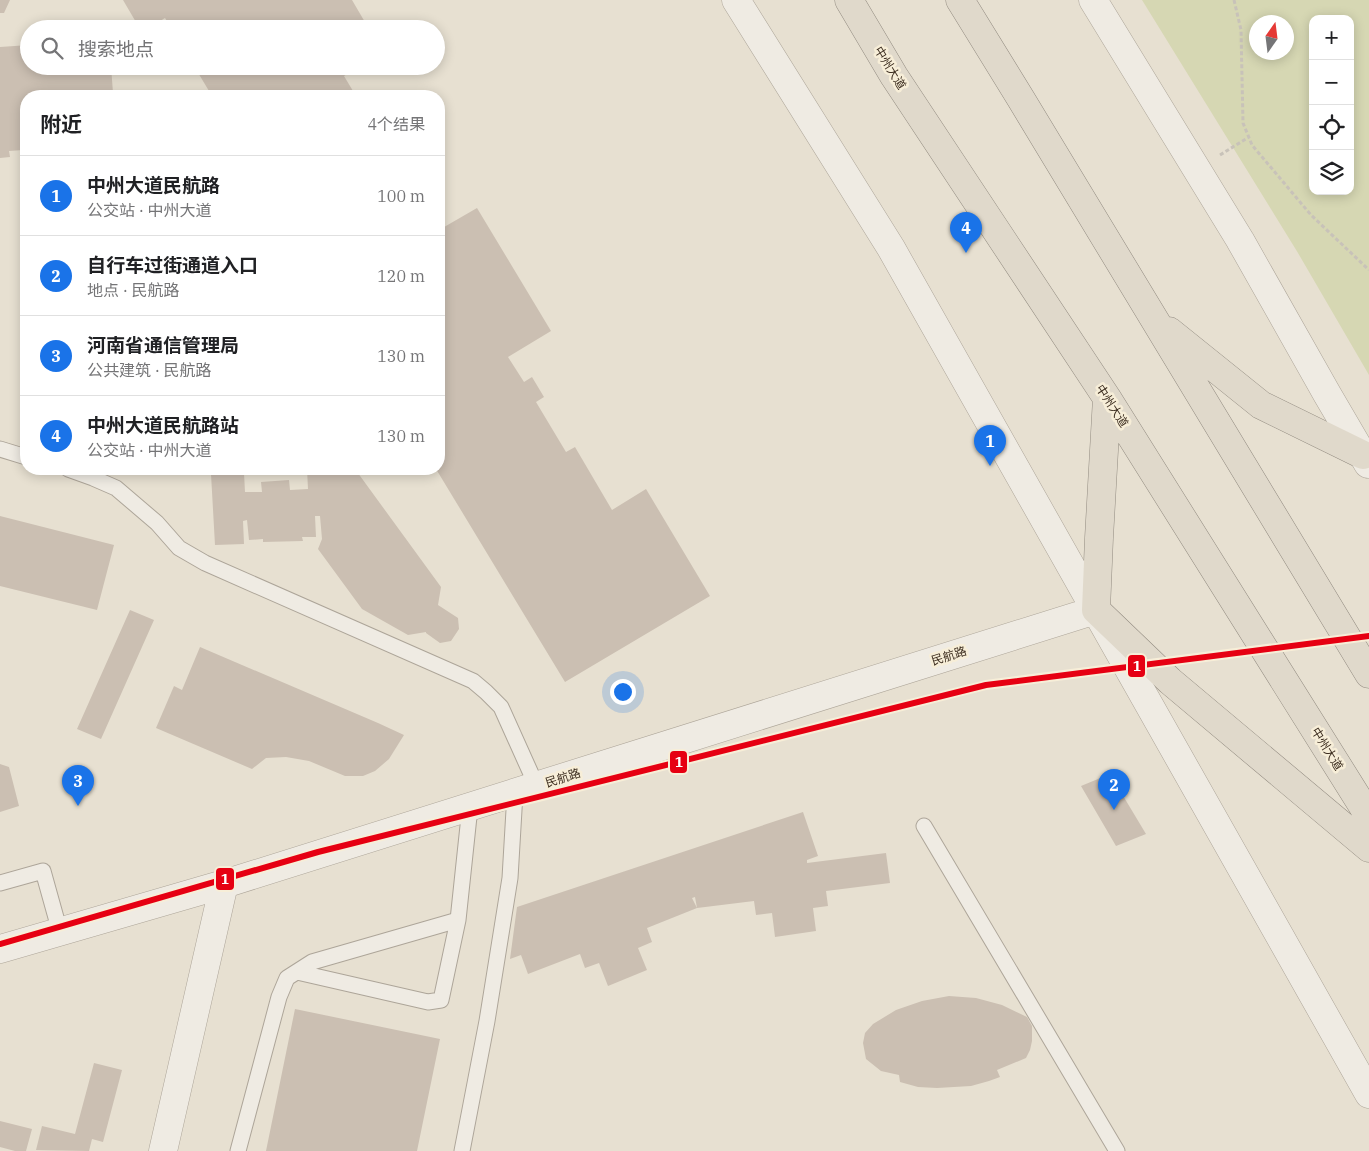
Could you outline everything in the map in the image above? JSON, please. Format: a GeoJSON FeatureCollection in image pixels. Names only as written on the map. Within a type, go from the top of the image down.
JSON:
{"type":"FeatureCollection","features":[{"type":"Feature","properties":{"kind":"highway","name":"中州大道"},"geometry":{"type":"LineString","coordinates":[[849,0],[894,76],[1108,398],[1369,816]]}},
{"type":"Feature","properties":{"kind":"highway"},"geometry":{"type":"LineString","coordinates":[[960,0],[1369,674]]}},
{"type":"Feature","properties":{"kind":"highway"},"geometry":{"type":"LineString","coordinates":[[1154,320],[1261,405],[1367,458]]}},
{"type":"Feature","properties":{"kind":"highway"},"geometry":{"type":"LineString","coordinates":[[1108,398],[1096,610],[1170,681],[1369,848]]}},
{"type":"Feature","properties":{"kind":"street"},"geometry":{"type":"LineString","coordinates":[[736,0],[891,248],[1369,1094]]}},
{"type":"Feature","properties":{"kind":"street"},"geometry":{"type":"LineString","coordinates":[[1093,0],[1240,240],[1322,386],[1367,458]]}},
{"type":"Feature","properties":{"kind":"street","name":"民航路"},"geometry":{"type":"LineString","coordinates":[[0,949],[224,884],[1096,610]]}},
{"type":"Feature","properties":{"kind":"street"},"geometry":{"type":"LineString","coordinates":[[163,1151],[224,884]]}},
{"type":"Feature","properties":{"kind":"lane"},"geometry":{"type":"LineString","coordinates":[[0,449],[20,455]]}},
{"type":"Feature","properties":{"kind":"lane"},"geometry":{"type":"LineString","coordinates":[[84,475],[116,488],[156,523],[179,548],[205,563],[473,681],[501,707],[526,790],[487,1022],[462,1151]]}},
{"type":"Feature","properties":{"kind":"lane"},"geometry":{"type":"LineString","coordinates":[[297,972],[428,1002],[441,1000],[458,920],[470,807]]}},
{"type":"Feature","properties":{"kind":"lane"},"geometry":{"type":"LineString","coordinates":[[924,826],[1117,1151]]}},
{"type":"Feature","properties":{"kind":"lane"},"geometry":{"type":"LineString","coordinates":[[0,883],[43,871],[60,932]]}},
{"type":"Feature","properties":{"kind":"lane"},"geometry":{"type":"LineString","coordinates":[[238,1151],[278,997],[288,978],[312,962],[458,920]]}},
{"type":"Feature","properties":{"kind":"path"},"geometry":{"type":"LineString","coordinates":[[1234,0],[1241,30],[1244,124],[1252,145],[1310,215],[1369,270]]}},
{"type":"Feature","properties":{"kind":"path"},"geometry":{"type":"LineString","coordinates":[[1197,170],[1249,137]]}},
{"type":"Feature","properties":{"kind":"green space"},"geometry":{"type":"Polygon","coordinates":[[[1142,0],[1369,0],[1369,375],[1298,253],[1142,0]]]}},
{"type":"Feature","properties":{"kind":"building"},"geometry":{"type":"Polygon","coordinates":[[[0,0],[10,0],[4,13],[0,13],[0,0]]]}},
{"type":"Feature","properties":{"kind":"building"},"geometry":{"type":"Polygon","coordinates":[[[123,0],[352,0],[364,20],[166,20],[165,18],[162,20],[135,20],[123,0]]]}},
{"type":"Feature","properties":{"kind":"building"},"geometry":{"type":"Polygon","coordinates":[[[20,46],[20,75],[112,75],[113,90],[20,90],[20,150],[9,151],[10,157],[0,158],[0,47],[20,46]]]}},
{"type":"Feature","properties":{"kind":"building"},"geometry":{"type":"Polygon","coordinates":[[[199,75],[346,75],[344,76],[352,90],[208,90],[199,75]]]}},
{"type":"Feature","properties":{"kind":"building"},"geometry":{"type":"Polygon","coordinates":[[[477,208],[551,331],[508,357],[524,382],[532,377],[544,397],[536,402],[566,452],[575,447],[612,510],[646,489],[710,596],[565,682],[440,475],[445,475],[445,227],[477,208]]]}},
{"type":"Feature","properties":{"kind":"building"},"geometry":{"type":"Polygon","coordinates":[[[211,475],[244,475],[245,492],[262,492],[261,482],[289,480],[290,490],[308,489],[307,475],[359,475],[441,587],[438,605],[458,618],[459,629],[451,641],[440,643],[426,632],[408,635],[362,609],[318,549],[322,539],[320,516],[315,516],[316,537],[302,537],[303,541],[263,542],[263,539],[249,540],[247,520],[243,521],[244,544],[215,545],[211,475]]]}},
{"type":"Feature","properties":{"kind":"building"},"geometry":{"type":"Polygon","coordinates":[[[0,516],[114,545],[97,610],[0,586],[0,516]]]}},
{"type":"Feature","properties":{"kind":"building"},"geometry":{"type":"Polygon","coordinates":[[[130,610],[154,620],[101,739],[77,729],[130,610]]]}},
{"type":"Feature","properties":{"kind":"building"},"geometry":{"type":"Polygon","coordinates":[[[200,647],[404,735],[389,759],[375,771],[363,776],[345,776],[309,761],[286,757],[266,758],[252,769],[156,728],[174,686],[182,690],[200,647]]]}},
{"type":"Feature","properties":{"kind":"building"},"geometry":{"type":"Polygon","coordinates":[[[0,764],[9,767],[19,806],[0,812],[0,764]]]}},
{"type":"Feature","properties":{"kind":"building"},"geometry":{"type":"Polygon","coordinates":[[[1110,774],[1146,834],[1116,846],[1081,786],[1110,774]]]}},
{"type":"Feature","properties":{"kind":"building"},"geometry":{"type":"Polygon","coordinates":[[[803,812],[818,856],[807,860],[807,863],[886,853],[890,883],[826,891],[828,906],[813,908],[816,931],[775,937],[772,913],[756,915],[754,901],[697,908],[647,928],[652,942],[638,948],[647,970],[608,986],[599,963],[585,968],[580,954],[528,974],[521,955],[510,959],[517,907],[803,812]],[[695,897],[692,898],[697,908],[695,897]]]}},
{"type":"Feature","properties":{"kind":"building"},"geometry":{"type":"Polygon","coordinates":[[[949,996],[976,998],[1002,1005],[1027,1017],[1032,1026],[1032,1041],[1026,1058],[997,1070],[1000,1077],[989,1081],[971,1086],[937,1088],[918,1087],[900,1082],[899,1075],[881,1071],[866,1059],[863,1043],[865,1033],[873,1024],[896,1010],[922,1001],[949,996]]]}},
{"type":"Feature","properties":{"kind":"building"},"geometry":{"type":"Polygon","coordinates":[[[295,1009],[440,1039],[417,1151],[266,1151],[295,1009]]]}},
{"type":"Feature","properties":{"kind":"building"},"geometry":{"type":"Polygon","coordinates":[[[94,1063],[122,1070],[103,1142],[92,1139],[89,1151],[36,1150],[42,1126],[75,1134],[94,1063]]]}},
{"type":"Feature","properties":{"kind":"building"},"geometry":{"type":"Polygon","coordinates":[[[0,1121],[32,1129],[26,1151],[15,1151],[0,1147],[0,1121]]]}},
{"type":"Feature","properties":{"kind":"transit line","name":"1"},"geometry":{"type":"LineString","coordinates":[[0,944],[318,852],[986,685],[1369,636]]}},
{"type":"Feature","properties":{"kind":"place","name":"中州大道民航路站"},"geometry":{"type":"Point","coordinates":[966,253]}},
{"type":"Feature","properties":{"kind":"place","name":"中州大道民航路"},"geometry":{"type":"Point","coordinates":[990,466]}},
{"type":"Feature","properties":{"kind":"place","name":"河南省通信管理局"},"geometry":{"type":"Point","coordinates":[78,806]}},
{"type":"Feature","properties":{"kind":"place","name":"自行车过街通道入口"},"geometry":{"type":"Point","coordinates":[1114,810]}}]}
